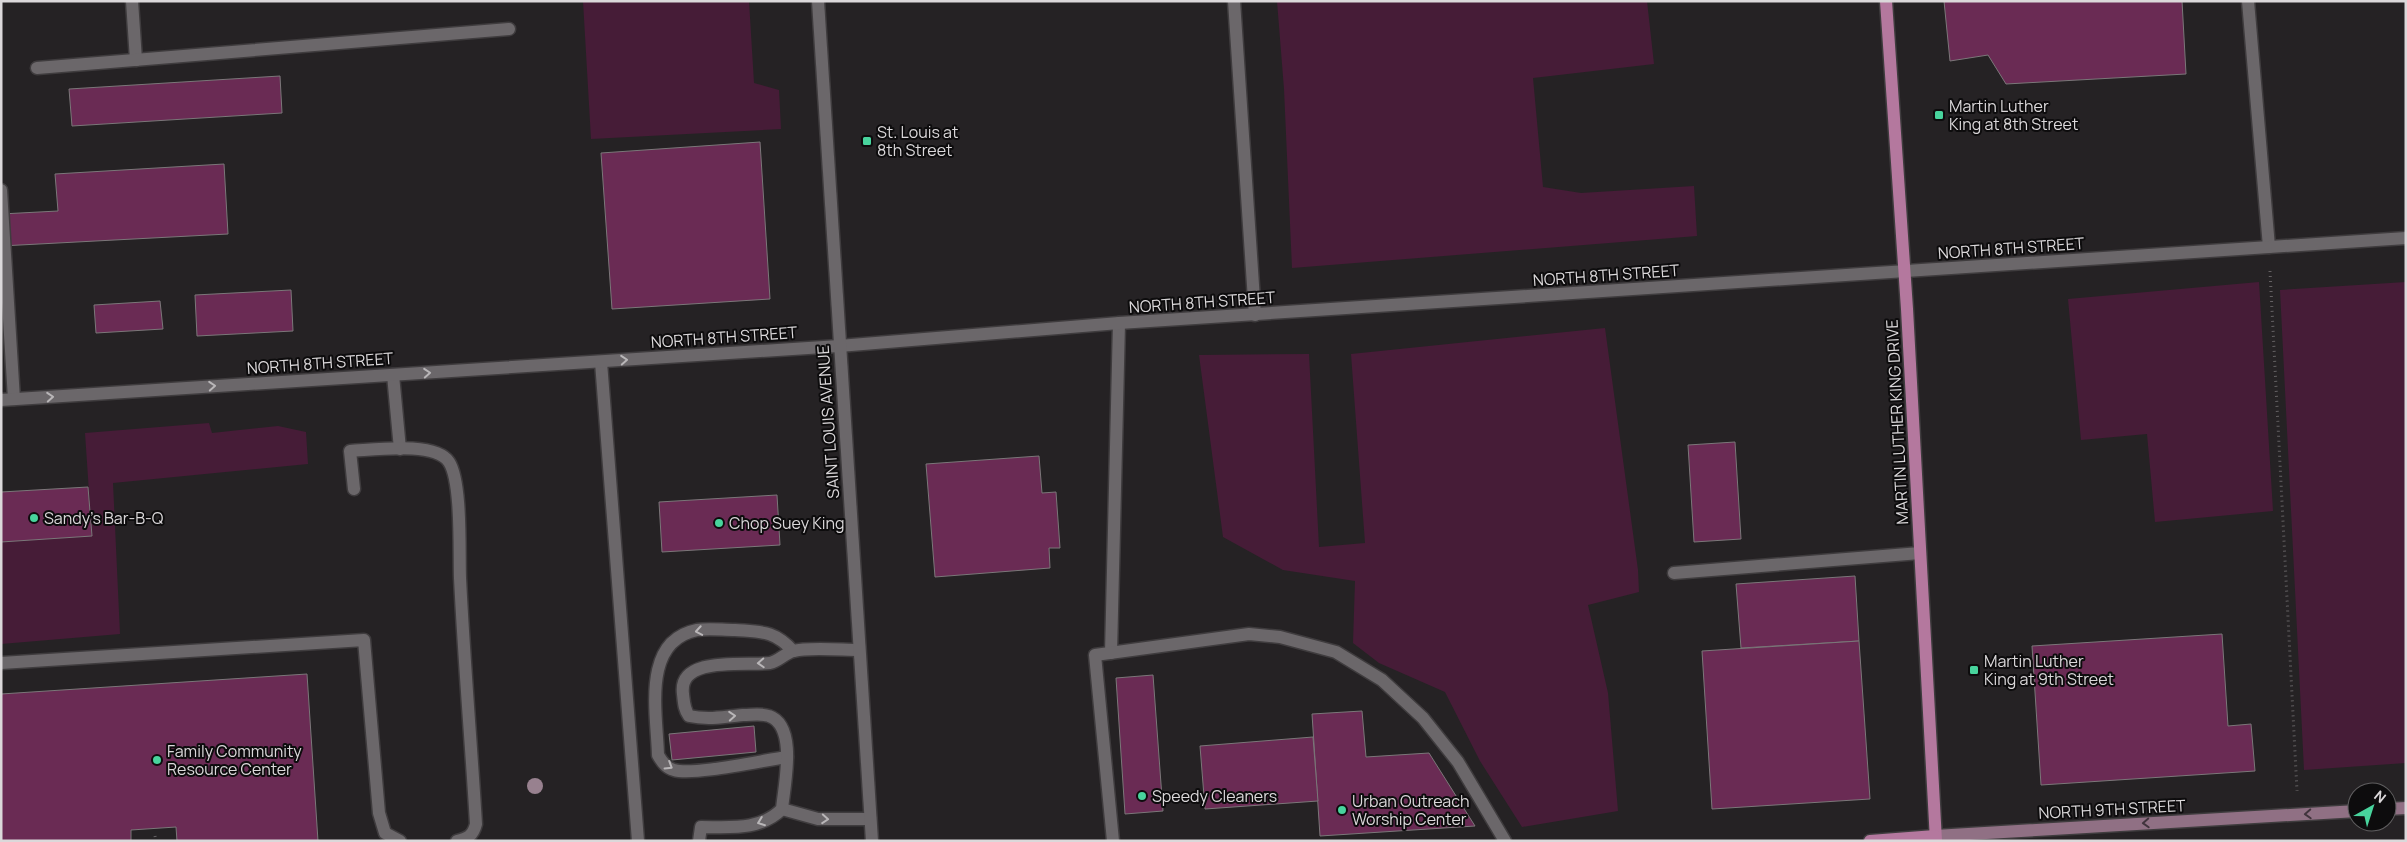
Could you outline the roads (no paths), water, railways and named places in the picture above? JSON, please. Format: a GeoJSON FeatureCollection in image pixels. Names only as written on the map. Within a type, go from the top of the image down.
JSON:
{"type":"FeatureCollection","features":[{"type":"Feature","properties":{"kind":"main road","name":"MARTIN LUTHER KING DRIVE"},"geometry":{"type":"LineString","coordinates":[[1886,1],[1905,271],[1935,838]]}},
{"type":"Feature","properties":{"kind":"main road","name":"NORTH 9TH STREET"},"geometry":{"type":"LineString","coordinates":[[1870,841],[2347,812]]}},
{"type":"Feature","properties":{"kind":"street"},"geometry":{"type":"LineString","coordinates":[[132,1],[136,60]]}},
{"type":"Feature","properties":{"kind":"street","name":"SAINT LOUIS AVENUE"},"geometry":{"type":"LineString","coordinates":[[818,1],[872,841]]}},
{"type":"Feature","properties":{"kind":"street"},"geometry":{"type":"LineString","coordinates":[[1234,1],[1255,315]]}},
{"type":"Feature","properties":{"kind":"street"},"geometry":{"type":"LineString","coordinates":[[2248,1],[2269,247]]}},
{"type":"Feature","properties":{"kind":"street"},"geometry":{"type":"LineString","coordinates":[[37,68],[509,29]]}},
{"type":"Feature","properties":{"kind":"street"},"geometry":{"type":"LineString","coordinates":[[1,190],[8,399]]}},
{"type":"Feature","properties":{"kind":"street","name":"NORTH 8TH STREET"},"geometry":{"type":"LineString","coordinates":[[8,399],[840,346],[1119,323],[2406,238]]}},
{"type":"Feature","properties":{"kind":"street"},"geometry":{"type":"LineString","coordinates":[[1111,653],[1119,323]]}},
{"type":"Feature","properties":{"kind":"street"},"geometry":{"type":"LineString","coordinates":[[601,362],[638,841]]}},
{"type":"Feature","properties":{"kind":"street"},"geometry":{"type":"LineString","coordinates":[[393,375],[400,448]]}},
{"type":"Feature","properties":{"kind":"street"},"geometry":{"type":"LineString","coordinates":[[354,489],[350,451],[400,448],[433,450],[449,462],[457,492],[460,579],[476,824],[474,833],[467,838],[457,841]]}},
{"type":"Feature","properties":{"kind":"street"},"geometry":{"type":"LineString","coordinates":[[1674,573],[1920,553]]}},
{"type":"Feature","properties":{"kind":"street"},"geometry":{"type":"LineString","coordinates":[[787,757],[709,769],[674,770],[662,763],[658,755],[655,677],[660,659],[669,645],[680,637],[696,630],[714,629],[767,632],[781,638],[793,651]]}},
{"type":"Feature","properties":{"kind":"street"},"geometry":{"type":"LineString","coordinates":[[1112,841],[1095,655],[1249,634],[1280,637],[1336,652],[1382,680],[1423,718],[1458,762],[1505,841]]}},
{"type":"Feature","properties":{"kind":"street"},"geometry":{"type":"LineString","coordinates":[[1,663],[364,640],[379,813],[385,833],[400,841]]}},
{"type":"Feature","properties":{"kind":"street"},"geometry":{"type":"LineString","coordinates":[[699,841],[701,827],[746,826],[762,823],[775,816],[782,809],[787,738],[781,724],[771,717],[759,714],[701,718],[689,716],[685,709],[682,688],[687,677],[696,668],[771,663],[793,651],[859,650]]}},
{"type":"Feature","properties":{"kind":"street"},"geometry":{"type":"LineString","coordinates":[[782,809],[818,819],[870,819]]}},
{"type":"Feature","properties":{"kind":"place","name":"Martin Luther King at 8th Street"},"geometry":{"type":"Point","coordinates":[1939,115]}},
{"type":"Feature","properties":{"kind":"place","name":"St. Louis at 8th Street"},"geometry":{"type":"Point","coordinates":[867,141]}},
{"type":"Feature","properties":{"kind":"place","name":"Sandy's Bar-B-Q"},"geometry":{"type":"Point","coordinates":[34,518]}},
{"type":"Feature","properties":{"kind":"place","name":"Chop Suey King"},"geometry":{"type":"Point","coordinates":[719,523]}},
{"type":"Feature","properties":{"kind":"place","name":"Martin Luther King at 9th Street"},"geometry":{"type":"Point","coordinates":[1974,670]}},
{"type":"Feature","properties":{"kind":"place","name":"Family Community Resource Center"},"geometry":{"type":"Point","coordinates":[157,760]}},
{"type":"Feature","properties":{"kind":"place","name":"Speedy Cleaners"},"geometry":{"type":"Point","coordinates":[1142,796]}},
{"type":"Feature","properties":{"kind":"place","name":"Urban Outreach Worship Center"},"geometry":{"type":"Point","coordinates":[1342,810]}}]}
